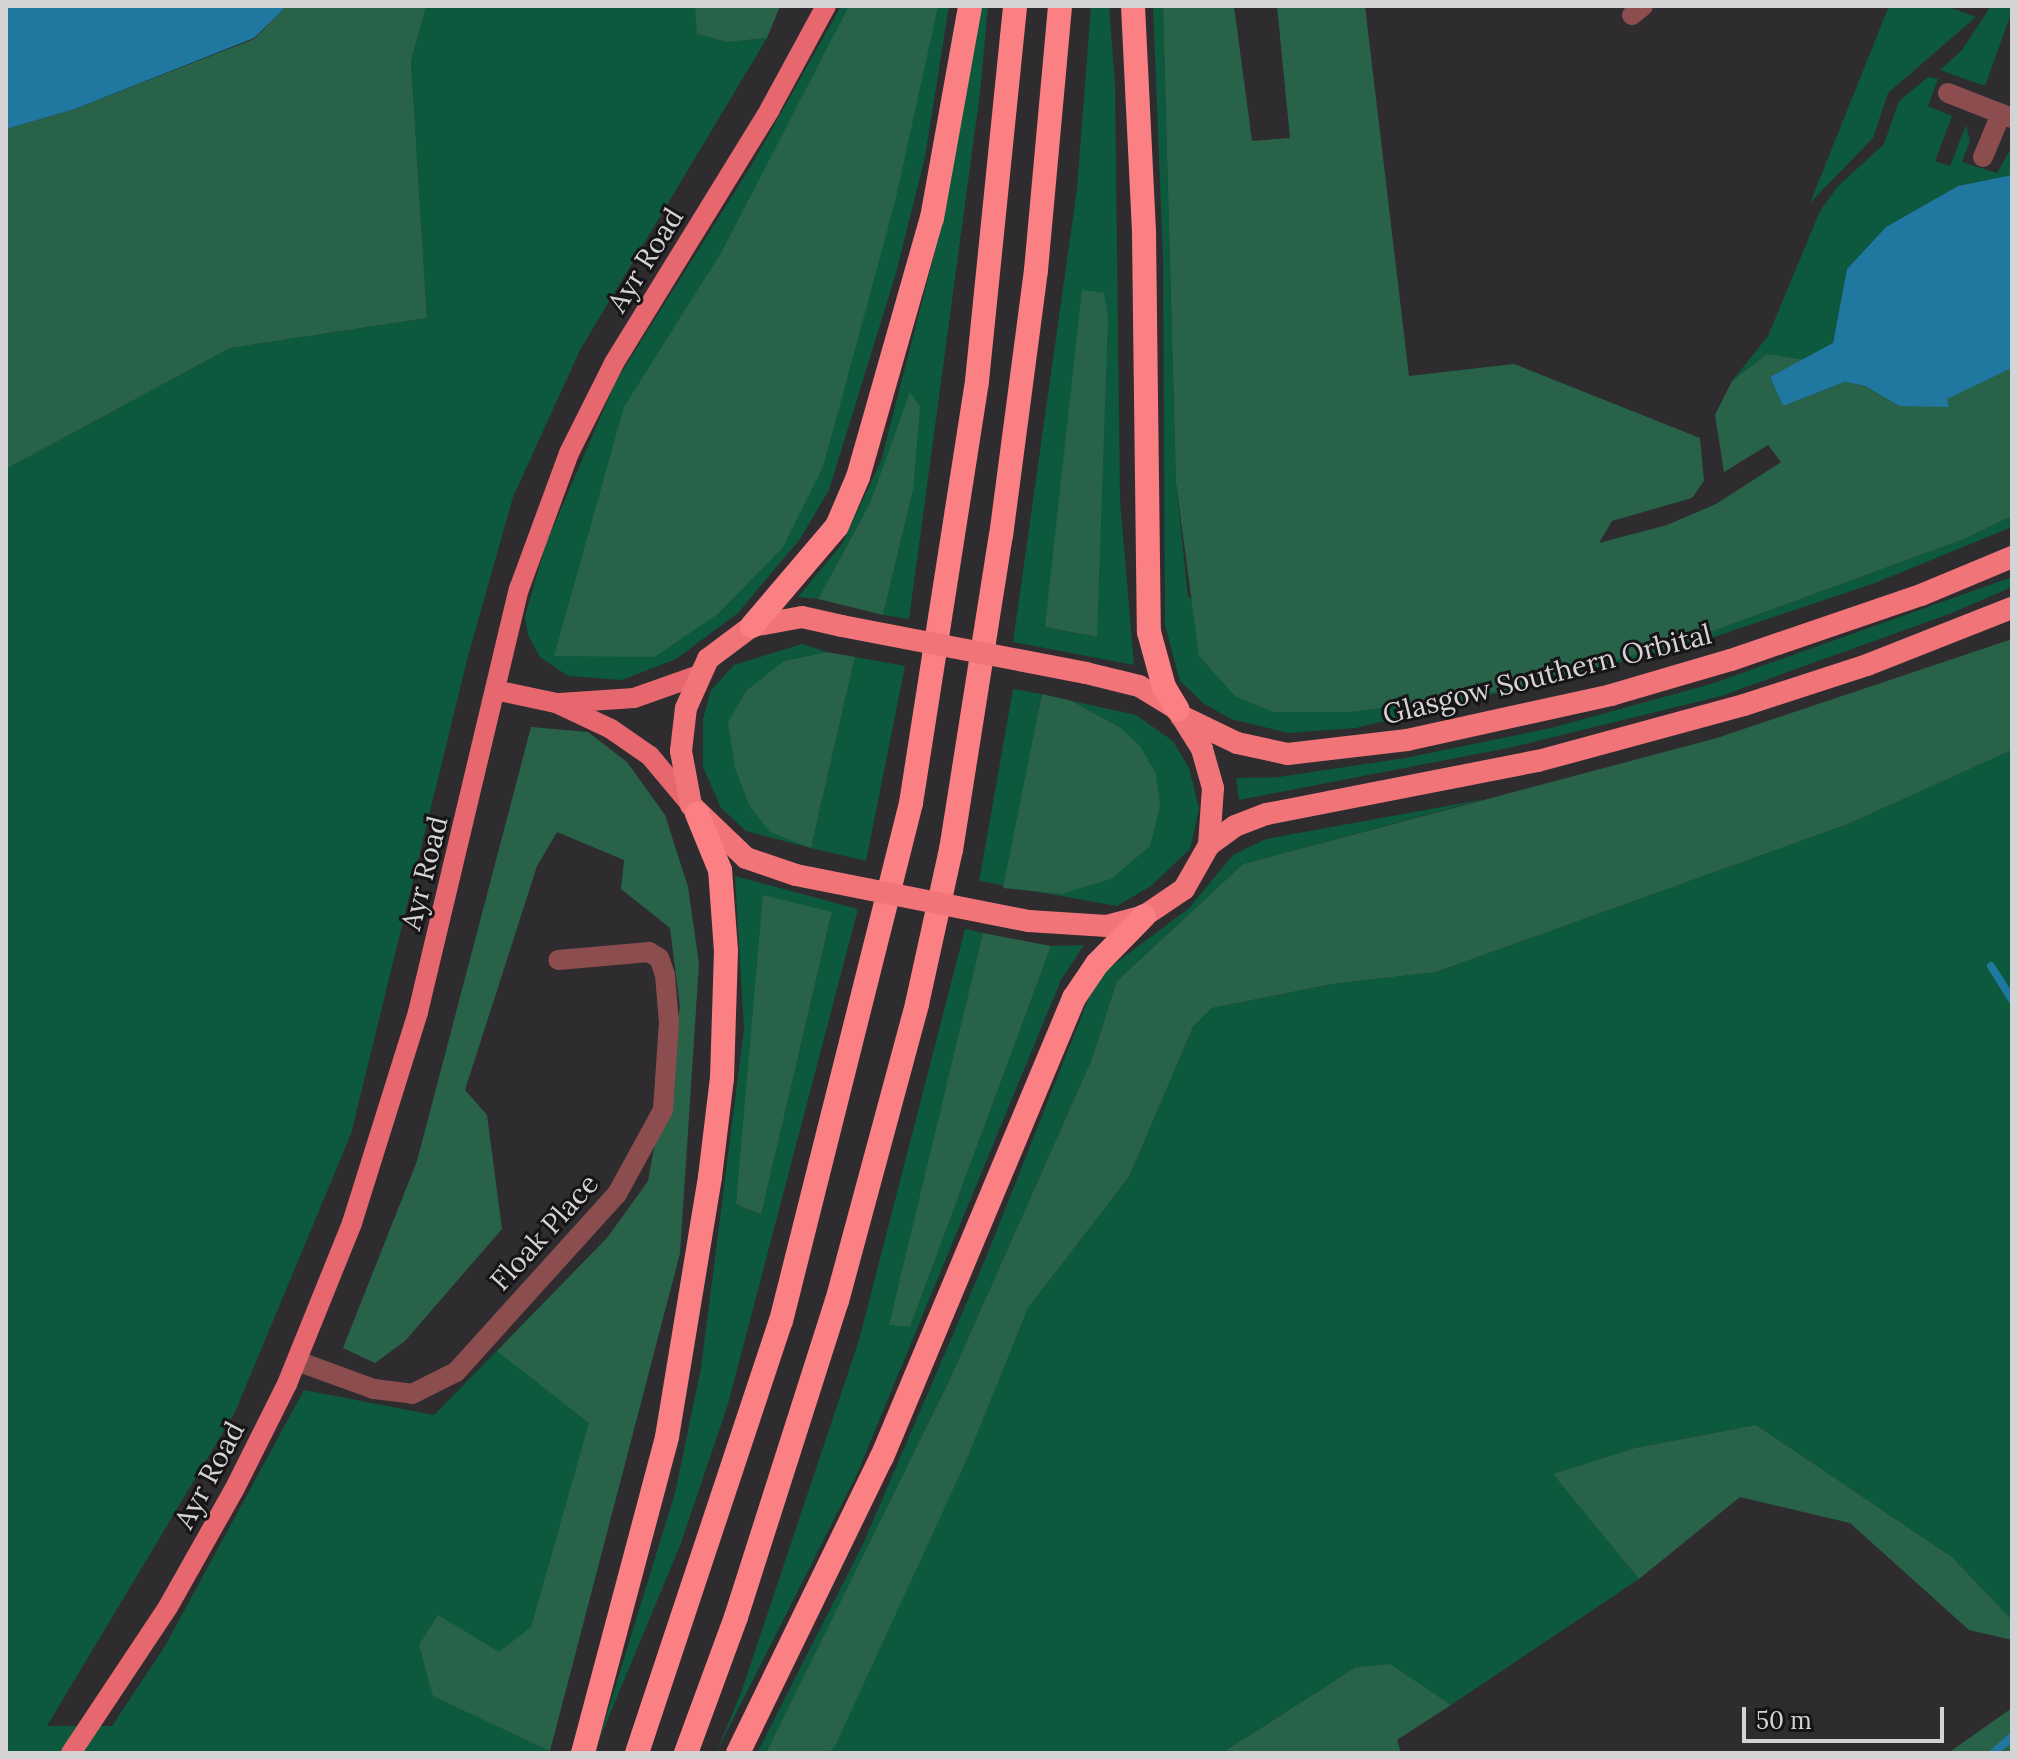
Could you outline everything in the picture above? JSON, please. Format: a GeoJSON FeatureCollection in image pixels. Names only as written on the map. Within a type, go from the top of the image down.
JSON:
{"type":"FeatureCollection","features":[{"type":"Feature","properties":{"kind":"highway"},"geometry":{"type":"LineString","coordinates":[[583,1753],[667,1437],[710,1177],[722,1078],[726,951],[720,870],[694,810],[682,771],[681,731],[699,675],[726,641],[752,626],[837,526],[858,477],[932,218],[970,6]]}},
{"type":"Feature","properties":{"kind":"highway"},"geometry":{"type":"LineString","coordinates":[[637,1753],[781,1321],[911,803],[977,381],[1015,6]]}},
{"type":"Feature","properties":{"kind":"highway"},"geometry":{"type":"LineString","coordinates":[[686,1753],[736,1617],[837,1301],[917,1004],[951,850],[1001,536],[1034,285],[1060,6]]}},
{"type":"Feature","properties":{"kind":"highway"},"geometry":{"type":"LineString","coordinates":[[1133,6],[1144,234],[1149,632],[1164,687],[1202,749],[1213,788],[1209,845]]}},
{"type":"Feature","properties":{"kind":"highway","name":"Glasgow Southern Orbital"},"geometry":{"type":"LineString","coordinates":[[752,626],[802,617],[1086,673],[1139,686],[1237,743],[1288,754],[1407,740],[1611,695],[1731,660],[1893,605],[2012,557]]}},
{"type":"Feature","properties":{"kind":"highway"},"geometry":{"type":"LineString","coordinates":[[738,1753],[882,1457],[1074,998],[1097,964],[1144,916],[1184,889],[1209,845],[1235,826],[1267,814],[1538,761],[1744,705],[1867,665],[2012,608]]}},
{"type":"Feature","properties":{"kind":"highway"},"geometry":{"type":"LineString","coordinates":[[694,810],[746,858],[796,875],[1029,921],[1107,926],[1144,916]]}},
{"type":"Feature","properties":{"kind":"main road","name":"Ayr Road"},"geometry":{"type":"LineString","coordinates":[[71,1753],[204,1546],[297,1361],[383,1133],[461,843],[495,690],[537,529],[591,407],[826,6]]}},
{"type":"Feature","properties":{"kind":"main road"},"geometry":{"type":"LineString","coordinates":[[556,703],[634,698],[699,675]]}},
{"type":"Feature","properties":{"kind":"main road"},"geometry":{"type":"LineString","coordinates":[[495,690],[556,703],[629,740],[650,756],[694,810]]}},
{"type":"Feature","properties":{"kind":"street"},"geometry":{"type":"LineString","coordinates":[[1948,93],[2006,116],[1983,157]]}},
{"type":"Feature","properties":{"kind":"street","name":"Floak Place"},"geometry":{"type":"LineString","coordinates":[[297,1361],[374,1389],[412,1394],[456,1372],[617,1194],[663,1110],[669,1023],[665,975],[659,958],[649,952],[558,960]]}},
{"type":"Feature","properties":{"kind":"green space"},"geometry":{"type":"Polygon","coordinates":[[[287,6],[426,6],[411,61],[427,318],[230,348],[6,469],[6,129],[75,109],[254,39],[287,6]]]}},
{"type":"Feature","properties":{"kind":"green space"},"geometry":{"type":"Polygon","coordinates":[[[426,6],[695,6],[698,34],[727,42],[767,38],[580,350],[513,497],[468,656],[351,1134],[235,1412],[47,1726],[112,1726],[165,1646],[304,1390],[434,1415],[607,1238],[680,1253],[549,1753],[6,1753],[6,469],[230,348],[427,318],[411,61],[426,6]]]}},
{"type":"Feature","properties":{"kind":"green space"},"geometry":{"type":"Polygon","coordinates":[[[695,6],[780,6],[767,38],[727,42],[697,34],[695,6]]]}},
{"type":"Feature","properties":{"kind":"green space"},"geometry":{"type":"Polygon","coordinates":[[[841,6],[949,6],[925,157],[896,273],[829,490],[800,539],[738,613],[676,659],[622,680],[568,676],[540,657],[528,635],[525,616],[546,544],[616,381],[751,166],[841,6]]]}},
{"type":"Feature","properties":{"kind":"green space"},"geometry":{"type":"Polygon","coordinates":[[[849,6],[938,6],[895,202],[823,467],[783,547],[718,614],[654,657],[554,656],[624,407],[721,253],[849,6]]]}},
{"type":"Feature","properties":{"kind":"green space"},"geometry":{"type":"Polygon","coordinates":[[[978,6],[988,6],[980,93],[909,619],[883,615],[913,490],[911,393],[870,503],[818,599],[798,597],[842,544],[881,461],[940,232],[978,6]]]}},
{"type":"Feature","properties":{"kind":"green space"},"geometry":{"type":"Polygon","coordinates":[[[1091,6],[1109,6],[1115,84],[1120,500],[1134,665],[1013,642],[1077,189],[1091,6]],[[1104,387],[1045,627],[1096,637],[1104,387]]]}},
{"type":"Feature","properties":{"kind":"green space"},"geometry":{"type":"Polygon","coordinates":[[[1153,6],[1163,6],[1176,483],[1188,596],[1352,712],[1691,639],[1964,539],[2012,516],[2012,527],[1875,583],[1690,645],[1356,728],[1289,733],[1231,719],[1203,703],[1180,681],[1165,625],[1163,261],[1153,6]]]}},
{"type":"Feature","properties":{"kind":"green space"},"geometry":{"type":"Polygon","coordinates":[[[1163,6],[1234,6],[1252,141],[1290,138],[1277,6],[1365,6],[1409,376],[1514,364],[1700,438],[1704,481],[1692,498],[1612,521],[1599,543],[1667,525],[1716,504],[1781,462],[1768,445],[1724,472],[1715,415],[1732,381],[1767,354],[1806,360],[1770,377],[1783,406],[1845,382],[1865,386],[1899,406],[1949,406],[1946,399],[2012,368],[2012,516],[1964,539],[1691,639],[1512,689],[1352,712],[1274,712],[1236,697],[1199,656],[1176,483],[1163,6]]]}},
{"type":"Feature","properties":{"kind":"green space"},"geometry":{"type":"Polygon","coordinates":[[[1889,6],[1946,6],[1976,17],[1888,93],[1873,138],[1810,203],[1889,6]]]}},
{"type":"Feature","properties":{"kind":"green space"},"geometry":{"type":"Polygon","coordinates":[[[1991,6],[2012,6],[2012,11],[1985,86],[1940,70],[1962,50],[1991,6]]]}},
{"type":"Feature","properties":{"kind":"green space"},"geometry":{"type":"Polygon","coordinates":[[[1928,77],[1938,79],[1928,106],[1952,116],[1935,161],[1950,166],[1966,125],[1970,141],[1962,162],[1997,173],[2012,146],[2012,175],[1958,186],[1886,227],[1847,269],[1833,343],[1806,360],[1767,354],[1732,381],[1768,336],[1820,211],[1838,186],[1884,144],[1899,101],[1928,77]]]}},
{"type":"Feature","properties":{"kind":"green space"},"geometry":{"type":"Polygon","coordinates":[[[1082,290],[1104,293],[1108,318],[1097,637],[1045,627],[1082,290]]]}},
{"type":"Feature","properties":{"kind":"green space"},"geometry":{"type":"Polygon","coordinates":[[[910,392],[920,407],[913,490],[883,615],[818,599],[870,503],[910,392]]]}},
{"type":"Feature","properties":{"kind":"green space"},"geometry":{"type":"Polygon","coordinates":[[[2012,577],[2012,587],[1952,613],[1721,696],[1513,747],[1239,800],[1236,778],[1279,777],[1405,758],[1551,728],[1711,684],[2012,577]]]}},
{"type":"Feature","properties":{"kind":"green space"},"geometry":{"type":"Polygon","coordinates":[[[2012,639],[2012,750],[1848,824],[1436,972],[1332,984],[1212,1008],[1193,1027],[1129,1177],[1028,1308],[967,1459],[836,1744],[830,1753],[766,1753],[950,1379],[1091,1061],[1117,981],[1243,864],[1717,738],[2012,639]]]}},
{"type":"Feature","properties":{"kind":"green space"},"geometry":{"type":"Polygon","coordinates":[[[802,644],[827,652],[784,661],[811,848],[746,831],[721,808],[703,767],[703,719],[711,690],[734,665],[802,644]]]}},
{"type":"Feature","properties":{"kind":"green space"},"geometry":{"type":"Polygon","coordinates":[[[827,652],[855,657],[811,848],[770,832],[749,805],[735,768],[728,722],[746,691],[784,661],[827,652]]]}},
{"type":"Feature","properties":{"kind":"green space"},"geometry":{"type":"Polygon","coordinates":[[[855,657],[905,666],[866,861],[811,848],[855,657]]]}},
{"type":"Feature","properties":{"kind":"green space"},"geometry":{"type":"Polygon","coordinates":[[[1013,689],[1042,694],[1008,886],[979,881],[1013,689]]]}},
{"type":"Feature","properties":{"kind":"green space"},"geometry":{"type":"Polygon","coordinates":[[[1042,694],[1072,701],[1121,728],[1140,746],[1156,774],[1160,806],[1150,846],[1111,879],[1061,894],[1003,888],[1042,694]]]}},
{"type":"Feature","properties":{"kind":"green space"},"geometry":{"type":"Polygon","coordinates":[[[1072,701],[1136,715],[1173,741],[1189,768],[1199,809],[1190,849],[1151,886],[1117,906],[1027,890],[1061,894],[1121,728],[1072,701]]]}},
{"type":"Feature","properties":{"kind":"green space"},"geometry":{"type":"Polygon","coordinates":[[[531,727],[588,732],[627,762],[665,815],[688,887],[699,964],[680,1253],[550,1751],[433,1696],[419,1645],[438,1615],[499,1652],[531,1627],[589,1423],[497,1351],[607,1238],[648,1181],[680,1007],[670,928],[621,889],[624,860],[557,832],[537,866],[465,1090],[487,1115],[502,1229],[405,1341],[375,1363],[343,1348],[417,1161],[531,727]]]}},
{"type":"Feature","properties":{"kind":"green space"},"geometry":{"type":"Polygon","coordinates":[[[2012,750],[2012,1620],[1952,1557],[1756,1425],[1635,1448],[1554,1474],[1639,1579],[1451,1705],[1390,1665],[1356,1667],[1222,1753],[830,1753],[967,1459],[1028,1308],[1129,1177],[1193,1027],[1212,1008],[1332,984],[1436,972],[1848,824],[2012,750]]]}},
{"type":"Feature","properties":{"kind":"green space"},"geometry":{"type":"Polygon","coordinates":[[[1485,799],[1243,864],[1117,981],[1091,1061],[950,1379],[766,1753],[757,1753],[863,1544],[987,1255],[1097,977],[1189,908],[1233,855],[1266,839],[1485,799]]]}},
{"type":"Feature","properties":{"kind":"green space"},"geometry":{"type":"Polygon","coordinates":[[[735,876],[858,909],[728,1404],[681,1543],[598,1743],[675,1493],[701,1368],[744,1029],[735,876]],[[832,913],[743,1134],[736,1204],[761,1214],[832,913]]]}},
{"type":"Feature","properties":{"kind":"green space"},"geometry":{"type":"Polygon","coordinates":[[[763,895],[832,912],[761,1215],[736,1204],[763,895]]]}},
{"type":"Feature","properties":{"kind":"green space"},"geometry":{"type":"Polygon","coordinates":[[[965,929],[983,933],[890,1325],[910,1326],[1051,946],[1084,945],[1061,980],[857,1474],[716,1753],[741,1693],[859,1340],[965,929]]]}},
{"type":"Feature","properties":{"kind":"green space"},"geometry":{"type":"Polygon","coordinates":[[[983,933],[1051,946],[910,1327],[889,1325],[983,933]]]}},
{"type":"Feature","properties":{"kind":"green space"},"geometry":{"type":"Polygon","coordinates":[[[1756,1425],[1952,1557],[2012,1620],[2012,1640],[1969,1630],[1850,1523],[1740,1497],[1639,1579],[1553,1474],[1635,1448],[1756,1425]]]}},
{"type":"Feature","properties":{"kind":"green space"},"geometry":{"type":"Polygon","coordinates":[[[1390,1664],[1451,1705],[1397,1740],[1401,1753],[1222,1753],[1356,1667],[1390,1664]]]}},
{"type":"Feature","properties":{"kind":"green space"},"geometry":{"type":"Polygon","coordinates":[[[2012,1708],[2012,1753],[1948,1753],[2012,1708]]]}},
{"type":"Feature","properties":{"kind":"water"},"geometry":{"type":"Polygon","coordinates":[[[6,6],[287,6],[254,38],[75,109],[6,129],[6,6]]]}},
{"type":"Feature","properties":{"kind":"water"},"geometry":{"type":"Polygon","coordinates":[[[2012,175],[2012,368],[1947,399],[1949,407],[1899,406],[1865,386],[1845,382],[1783,406],[1770,377],[1833,343],[1847,269],[1886,227],[1958,186],[2012,175]]]}},
{"type":"Feature","properties":{"kind":"waterway"},"geometry":{"type":"LineString","coordinates":[[1991,966],[2012,1000]]}},
{"type":"Feature","properties":{"kind":"waterway"},"geometry":{"type":"LineString","coordinates":[[1993,1753],[2012,1737]]}}]}
